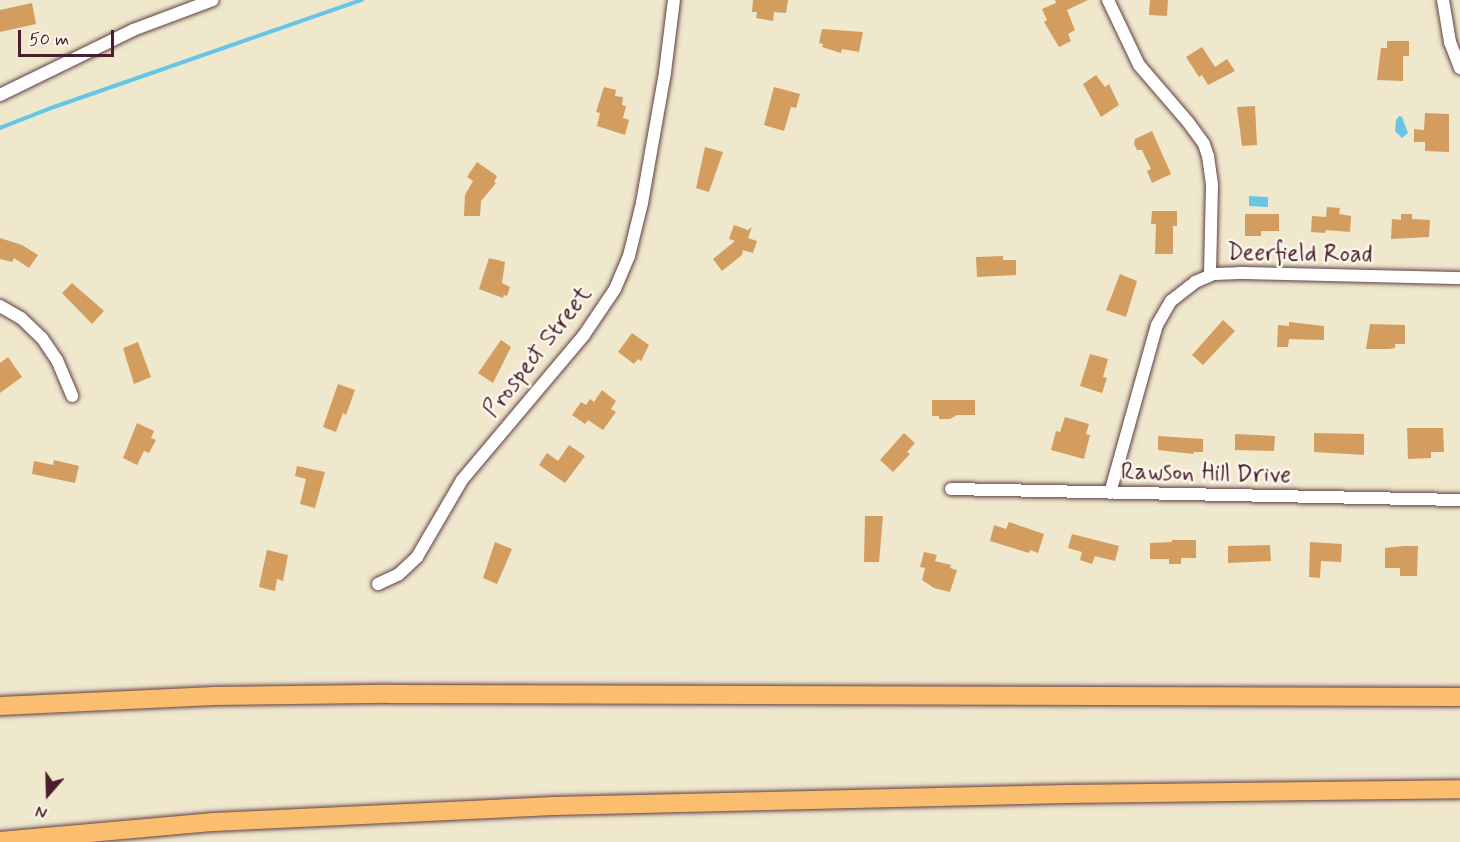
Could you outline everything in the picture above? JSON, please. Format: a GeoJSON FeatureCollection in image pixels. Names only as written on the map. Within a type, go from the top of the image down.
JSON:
{"type":"FeatureCollection","features":[{"type":"Feature","properties":{"kind":"highway"},"geometry":{"type":"LineString","coordinates":[[0,706],[203,697],[389,694],[1460,697]]}},
{"type":"Feature","properties":{"kind":"highway"},"geometry":{"type":"LineString","coordinates":[[0,841],[214,822],[554,806],[1066,794],[1460,789]]}},
{"type":"Feature","properties":{"kind":"street"},"geometry":{"type":"LineString","coordinates":[[0,94],[133,30],[213,0]]}},
{"type":"Feature","properties":{"kind":"street","name":"Prospect Street"},"geometry":{"type":"LineString","coordinates":[[378,584],[399,574],[417,557],[462,480],[584,335],[615,289],[629,256],[642,203],[665,72],[674,0]]}},
{"type":"Feature","properties":{"kind":"street"},"geometry":{"type":"LineString","coordinates":[[1108,0],[1139,65],[1188,122],[1204,144],[1209,156],[1212,173],[1210,275]]}},
{"type":"Feature","properties":{"kind":"street"},"geometry":{"type":"LineString","coordinates":[[1443,0],[1450,42],[1460,68]]}},
{"type":"Feature","properties":{"kind":"street","name":"Deerfield Road"},"geometry":{"type":"LineString","coordinates":[[1110,493],[1159,320],[1174,298],[1195,282],[1210,275],[1324,273],[1460,278]]}},
{"type":"Feature","properties":{"kind":"street"},"geometry":{"type":"LineString","coordinates":[[0,306],[21,318],[42,338],[57,360],[72,396]]}},
{"type":"Feature","properties":{"kind":"street","name":"Rawson Hill Drive"},"geometry":{"type":"LineString","coordinates":[[951,489],[1460,501]]}},
{"type":"Feature","properties":{"kind":"water"},"geometry":{"type":"Polygon","coordinates":[[[1399,116],[1402,117],[1408,133],[1402,138],[1395,131],[1396,120],[1399,116]]]}},
{"type":"Feature","properties":{"kind":"water"},"geometry":{"type":"Polygon","coordinates":[[[1249,196],[1268,197],[1268,207],[1249,206],[1249,196]]]}},
{"type":"Feature","properties":{"kind":"building"},"geometry":{"type":"Polygon","coordinates":[[[753,0],[788,0],[786,13],[774,12],[773,21],[756,18],[757,12],[752,12],[753,0]]]}},
{"type":"Feature","properties":{"kind":"building"},"geometry":{"type":"Polygon","coordinates":[[[1055,0],[1088,0],[1067,10],[1075,30],[1068,34],[1071,41],[1059,47],[1044,22],[1047,20],[1042,9],[1056,3],[1055,0]]]}},
{"type":"Feature","properties":{"kind":"building"},"geometry":{"type":"Polygon","coordinates":[[[1150,0],[1168,0],[1167,16],[1149,15],[1150,0]]]}},
{"type":"Feature","properties":{"kind":"building"},"geometry":{"type":"Polygon","coordinates":[[[32,3],[36,24],[0,32],[0,10],[32,3]]]}},
{"type":"Feature","properties":{"kind":"building"},"geometry":{"type":"Polygon","coordinates":[[[822,29],[863,32],[859,52],[842,49],[841,53],[822,47],[823,44],[819,43],[822,29]]]}},
{"type":"Feature","properties":{"kind":"building"},"geometry":{"type":"Polygon","coordinates":[[[1387,41],[1409,41],[1409,56],[1403,56],[1403,81],[1377,80],[1381,48],[1387,48],[1387,41]]]}},
{"type":"Feature","properties":{"kind":"building"},"geometry":{"type":"Polygon","coordinates":[[[1202,47],[1215,67],[1227,59],[1235,71],[1208,85],[1202,75],[1199,77],[1186,57],[1202,47]]]}},
{"type":"Feature","properties":{"kind":"building"},"geometry":{"type":"Polygon","coordinates":[[[1096,75],[1105,87],[1109,84],[1119,105],[1101,117],[1083,84],[1096,75]]]}},
{"type":"Feature","properties":{"kind":"building"},"geometry":{"type":"Polygon","coordinates":[[[604,87],[616,90],[615,96],[623,97],[622,105],[626,106],[623,118],[629,120],[625,135],[597,126],[600,113],[596,112],[604,87]]]}},
{"type":"Feature","properties":{"kind":"building"},"geometry":{"type":"Polygon","coordinates":[[[774,87],[800,94],[796,108],[791,107],[784,131],[764,125],[774,87]]]}},
{"type":"Feature","properties":{"kind":"building"},"geometry":{"type":"Polygon","coordinates":[[[1255,106],[1257,145],[1242,146],[1237,107],[1255,106]]]}},
{"type":"Feature","properties":{"kind":"building"},"geometry":{"type":"Polygon","coordinates":[[[1425,113],[1449,114],[1449,152],[1425,151],[1425,142],[1414,142],[1414,129],[1424,130],[1425,113]]]}},
{"type":"Feature","properties":{"kind":"building"},"geometry":{"type":"Polygon","coordinates":[[[1152,131],[1171,174],[1152,183],[1147,171],[1151,169],[1142,150],[1137,150],[1134,144],[1135,139],[1152,131]]]}},
{"type":"Feature","properties":{"kind":"building"},"geometry":{"type":"Polygon","coordinates":[[[705,147],[723,152],[709,192],[696,188],[705,147]]]}},
{"type":"Feature","properties":{"kind":"building"},"geometry":{"type":"Polygon","coordinates":[[[477,162],[497,176],[494,182],[496,183],[481,201],[480,216],[464,216],[465,195],[473,181],[467,177],[477,162]]]}},
{"type":"Feature","properties":{"kind":"building"},"geometry":{"type":"Polygon","coordinates":[[[1327,207],[1340,208],[1339,214],[1351,216],[1350,232],[1326,230],[1325,233],[1311,232],[1312,216],[1326,217],[1327,207]]]}},
{"type":"Feature","properties":{"kind":"building"},"geometry":{"type":"Polygon","coordinates":[[[1152,211],[1177,211],[1177,226],[1173,226],[1173,254],[1155,254],[1156,224],[1151,224],[1152,211]]]}},
{"type":"Feature","properties":{"kind":"building"},"geometry":{"type":"Polygon","coordinates":[[[1245,214],[1279,214],[1279,231],[1261,231],[1261,236],[1245,236],[1245,214]]]}},
{"type":"Feature","properties":{"kind":"building"},"geometry":{"type":"Polygon","coordinates":[[[1401,214],[1412,214],[1412,219],[1430,220],[1429,237],[1391,239],[1392,219],[1401,220],[1401,214]]]}},
{"type":"Feature","properties":{"kind":"building"},"geometry":{"type":"Polygon","coordinates":[[[734,225],[748,230],[752,227],[748,238],[757,241],[753,253],[743,250],[742,255],[722,271],[713,259],[735,241],[729,239],[734,225]]]}},
{"type":"Feature","properties":{"kind":"building"},"geometry":{"type":"Polygon","coordinates":[[[0,238],[22,245],[38,255],[29,268],[14,258],[12,262],[0,259],[0,238]]]}},
{"type":"Feature","properties":{"kind":"building"},"geometry":{"type":"Polygon","coordinates":[[[1003,256],[1003,260],[1016,260],[1016,275],[977,277],[976,257],[1003,256]]]}},
{"type":"Feature","properties":{"kind":"building"},"geometry":{"type":"Polygon","coordinates":[[[489,258],[505,262],[502,283],[510,287],[507,296],[504,295],[503,298],[479,289],[489,258]]]}},
{"type":"Feature","properties":{"kind":"building"},"geometry":{"type":"Polygon","coordinates":[[[1120,274],[1137,281],[1126,317],[1106,310],[1120,274]]]}},
{"type":"Feature","properties":{"kind":"building"},"geometry":{"type":"Polygon","coordinates":[[[72,283],[104,311],[92,324],[62,293],[72,283]]]}},
{"type":"Feature","properties":{"kind":"building"},"geometry":{"type":"Polygon","coordinates":[[[1223,320],[1235,331],[1203,365],[1192,355],[1223,320]]]}},
{"type":"Feature","properties":{"kind":"building"},"geometry":{"type":"Polygon","coordinates":[[[1289,322],[1324,326],[1324,340],[1289,339],[1288,347],[1277,347],[1278,325],[1289,326],[1289,322]]]}},
{"type":"Feature","properties":{"kind":"building"},"geometry":{"type":"Polygon","coordinates":[[[1370,324],[1405,325],[1405,344],[1395,344],[1395,348],[1389,349],[1366,349],[1370,324]]]}},
{"type":"Feature","properties":{"kind":"building"},"geometry":{"type":"Polygon","coordinates":[[[632,333],[649,345],[641,361],[638,359],[634,364],[618,352],[632,333]]]}},
{"type":"Feature","properties":{"kind":"building"},"geometry":{"type":"Polygon","coordinates":[[[501,340],[511,347],[493,383],[478,373],[501,340]]]}},
{"type":"Feature","properties":{"kind":"building"},"geometry":{"type":"Polygon","coordinates":[[[138,342],[151,377],[134,384],[123,348],[138,342]]]}},
{"type":"Feature","properties":{"kind":"building"},"geometry":{"type":"Polygon","coordinates":[[[1090,354],[1108,359],[1103,377],[1107,378],[1102,393],[1080,386],[1090,354]]]}},
{"type":"Feature","properties":{"kind":"building"},"geometry":{"type":"Polygon","coordinates":[[[8,357],[22,377],[0,393],[0,363],[8,357]]]}},
{"type":"Feature","properties":{"kind":"building"},"geometry":{"type":"Polygon","coordinates":[[[338,384],[355,390],[346,415],[343,413],[336,432],[323,427],[338,384]]]}},
{"type":"Feature","properties":{"kind":"building"},"geometry":{"type":"Polygon","coordinates":[[[602,390],[616,401],[611,409],[616,412],[603,430],[588,420],[585,424],[572,415],[581,402],[586,405],[590,399],[594,402],[602,390]]]}},
{"type":"Feature","properties":{"kind":"building"},"geometry":{"type":"Polygon","coordinates":[[[932,400],[975,400],[975,415],[957,415],[950,419],[939,419],[939,416],[932,416],[932,400]]]}},
{"type":"Feature","properties":{"kind":"building"},"geometry":{"type":"Polygon","coordinates":[[[1065,417],[1089,424],[1086,434],[1090,435],[1084,459],[1051,450],[1056,431],[1060,432],[1065,417]]]}},
{"type":"Feature","properties":{"kind":"building"},"geometry":{"type":"Polygon","coordinates":[[[137,423],[154,431],[151,438],[156,440],[149,453],[144,451],[137,465],[123,458],[137,423]]]}},
{"type":"Feature","properties":{"kind":"building"},"geometry":{"type":"Polygon","coordinates":[[[1407,428],[1443,428],[1444,452],[1431,452],[1431,458],[1408,459],[1407,428]]]}},
{"type":"Feature","properties":{"kind":"building"},"geometry":{"type":"Polygon","coordinates":[[[904,433],[915,443],[907,452],[910,454],[893,472],[880,460],[904,433]]]}},
{"type":"Feature","properties":{"kind":"building"},"geometry":{"type":"Polygon","coordinates":[[[1314,433],[1364,434],[1364,455],[1314,452],[1314,433]]]}},
{"type":"Feature","properties":{"kind":"building"},"geometry":{"type":"Polygon","coordinates":[[[1235,434],[1275,436],[1274,451],[1235,450],[1235,434]]]}},
{"type":"Feature","properties":{"kind":"building"},"geometry":{"type":"Polygon","coordinates":[[[1158,436],[1203,439],[1203,452],[1193,454],[1158,450],[1158,436]]]}},
{"type":"Feature","properties":{"kind":"building"},"geometry":{"type":"Polygon","coordinates":[[[569,445],[585,456],[565,483],[539,465],[547,453],[558,461],[569,445]]]}},
{"type":"Feature","properties":{"kind":"building"},"geometry":{"type":"Polygon","coordinates":[[[54,460],[79,466],[75,483],[32,474],[34,461],[53,465],[54,460]]]}},
{"type":"Feature","properties":{"kind":"building"},"geometry":{"type":"Polygon","coordinates":[[[297,466],[325,472],[315,508],[300,504],[306,479],[295,476],[297,466]]]}},
{"type":"Feature","properties":{"kind":"building"},"geometry":{"type":"Polygon","coordinates":[[[865,516],[883,516],[879,562],[864,562],[865,516]]]}},
{"type":"Feature","properties":{"kind":"building"},"geometry":{"type":"Polygon","coordinates":[[[1009,522],[1044,534],[1038,553],[1030,550],[1029,553],[990,541],[994,525],[1006,529],[1009,522]]]}},
{"type":"Feature","properties":{"kind":"building"},"geometry":{"type":"Polygon","coordinates":[[[1072,534],[1119,546],[1115,561],[1095,556],[1092,564],[1080,560],[1082,552],[1068,548],[1072,534]]]}},
{"type":"Feature","properties":{"kind":"building"},"geometry":{"type":"Polygon","coordinates":[[[1172,540],[1196,540],[1196,558],[1181,558],[1181,564],[1169,564],[1169,559],[1150,559],[1150,543],[1172,542],[1172,540]]]}},
{"type":"Feature","properties":{"kind":"building"},"geometry":{"type":"Polygon","coordinates":[[[495,542],[512,549],[497,584],[483,578],[495,542]]]}},
{"type":"Feature","properties":{"kind":"building"},"geometry":{"type":"Polygon","coordinates":[[[1310,542],[1342,544],[1341,562],[1321,561],[1320,578],[1309,577],[1310,542]]]}},
{"type":"Feature","properties":{"kind":"building"},"geometry":{"type":"Polygon","coordinates":[[[1270,545],[1271,561],[1228,563],[1228,546],[1270,545]]]}},
{"type":"Feature","properties":{"kind":"building"},"geometry":{"type":"Polygon","coordinates":[[[1418,546],[1417,576],[1400,576],[1400,568],[1385,568],[1385,548],[1418,546]]]}},
{"type":"Feature","properties":{"kind":"building"},"geometry":{"type":"Polygon","coordinates":[[[267,550],[288,555],[283,581],[277,579],[275,591],[259,587],[267,550]]]}},
{"type":"Feature","properties":{"kind":"building"},"geometry":{"type":"Polygon","coordinates":[[[924,552],[937,555],[935,561],[951,565],[950,568],[957,570],[950,592],[934,588],[922,580],[925,568],[920,567],[924,552]]]}},
{"type":"Feature","properties":{"kind":"waterway"},"geometry":{"type":"LineString","coordinates":[[0,128],[362,0]]}}]}
